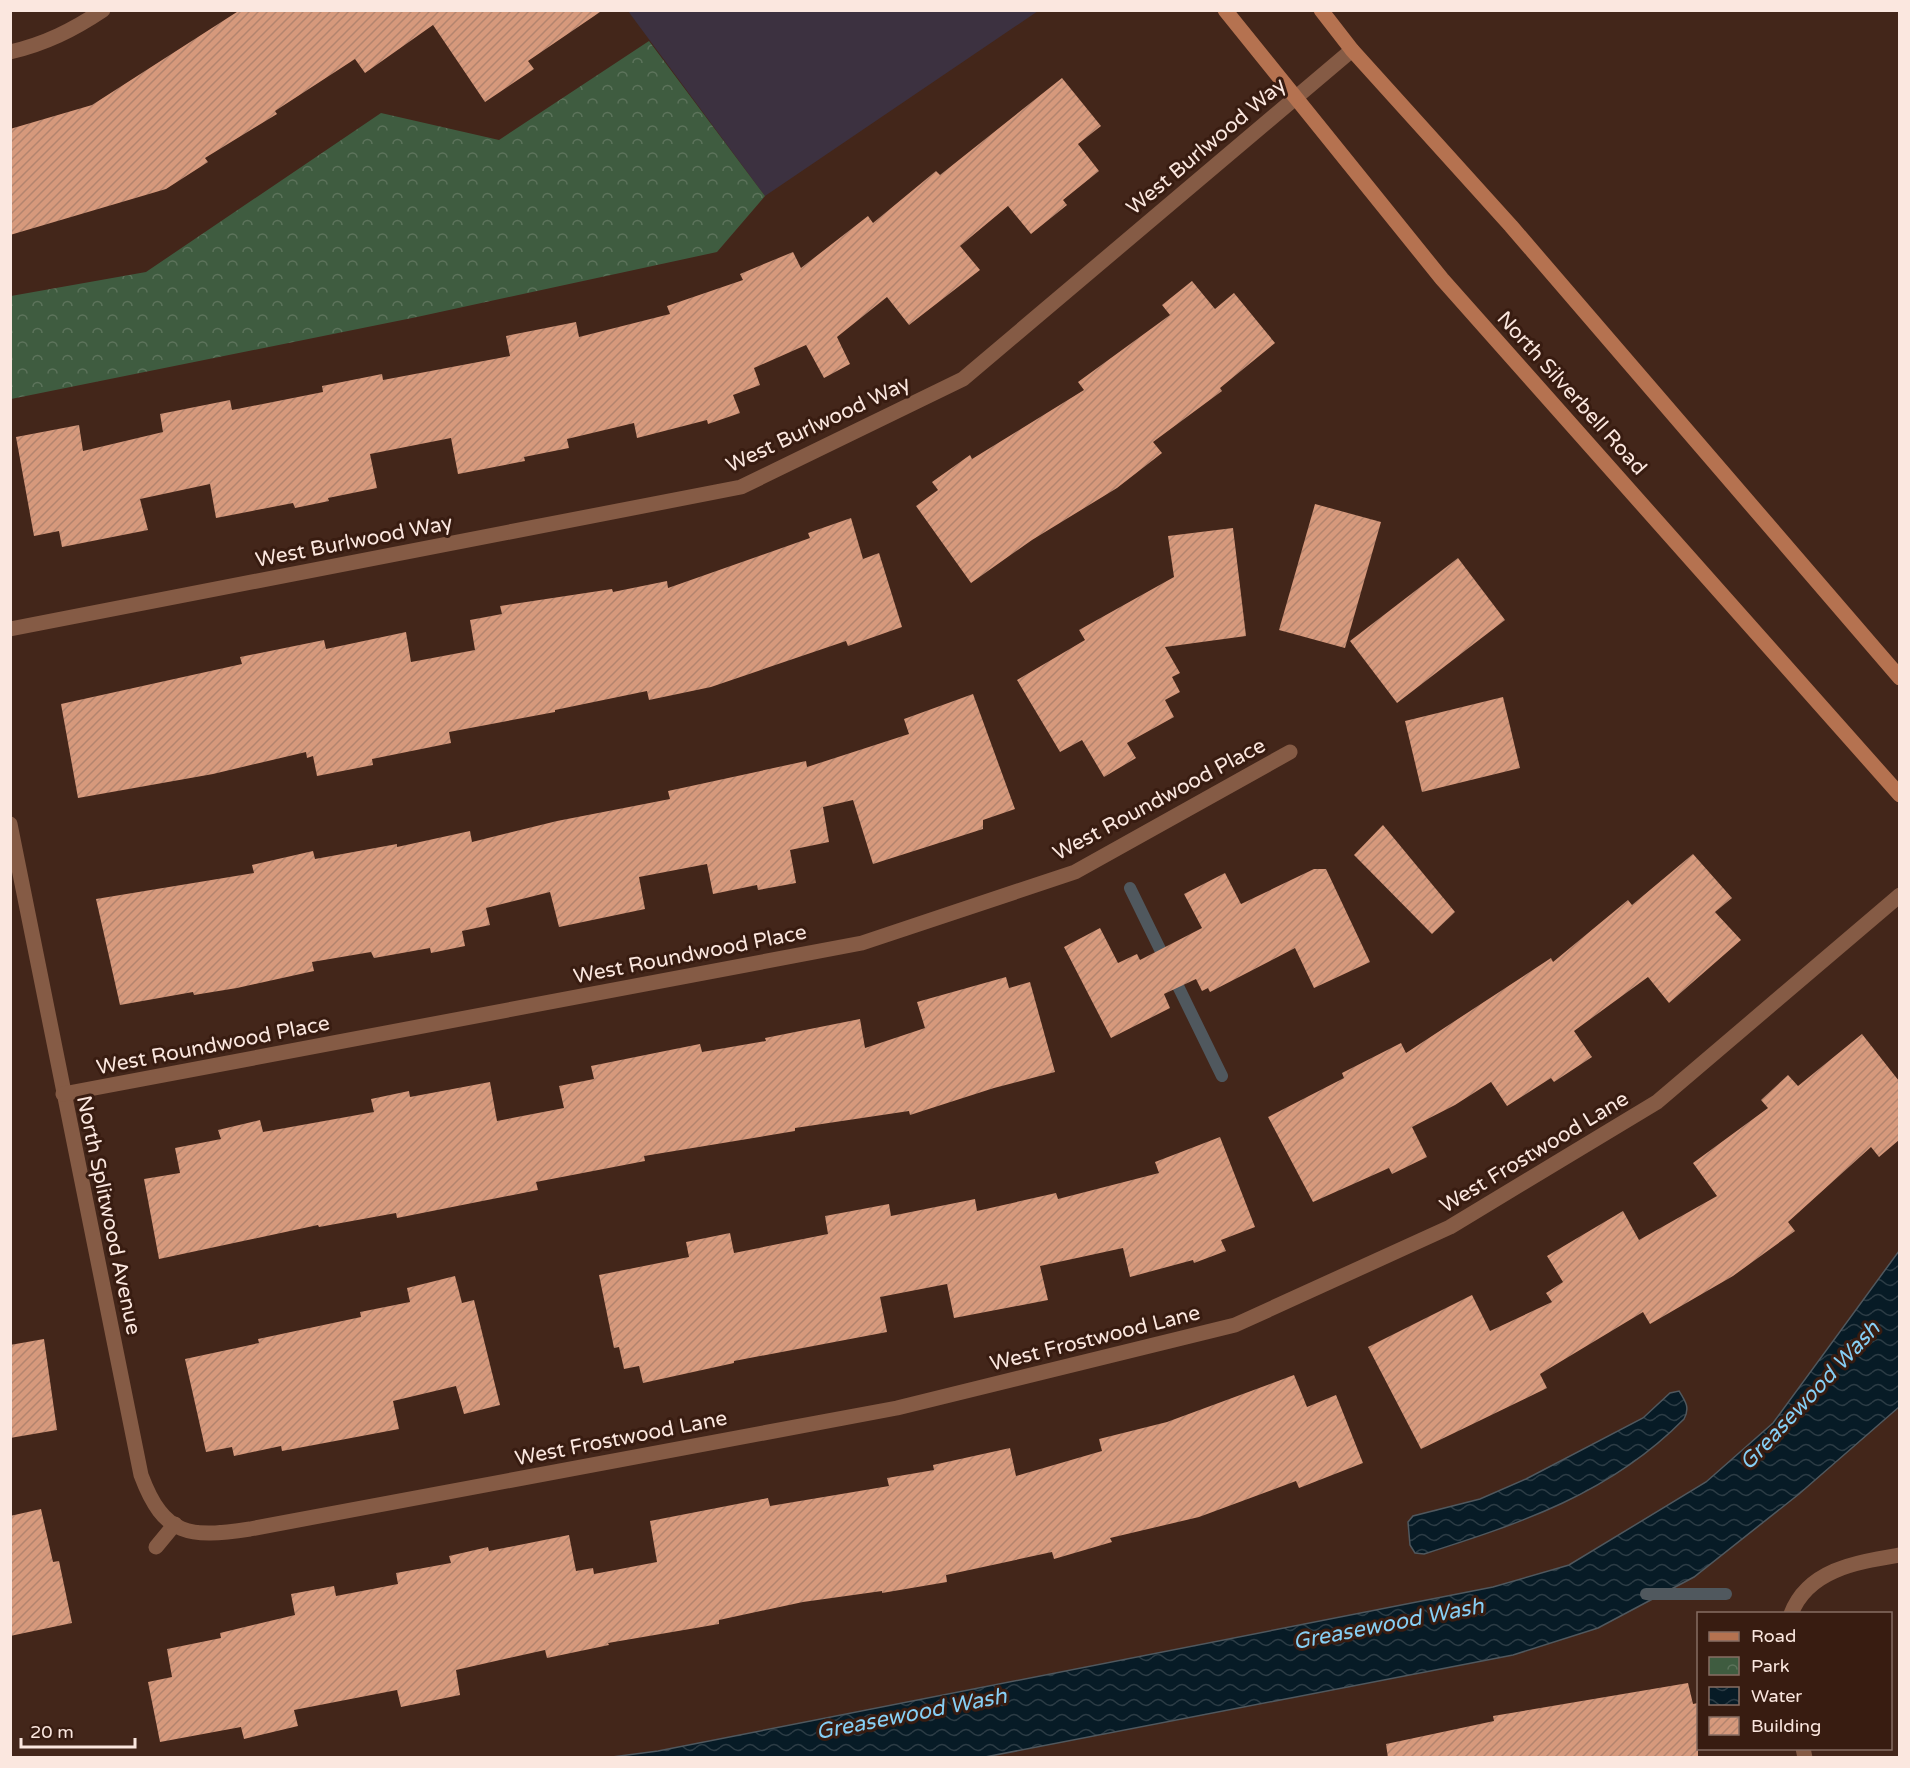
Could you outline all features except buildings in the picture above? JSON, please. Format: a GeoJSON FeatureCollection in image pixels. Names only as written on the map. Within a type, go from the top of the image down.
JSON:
{"type":"FeatureCollection","features":[{"type":"Feature","properties":{"kind":"main road","name":"North Silverbell Road"},"geometry":{"type":"LineString","coordinates":[[1225,10],[1442,279],[1899,795]]}},
{"type":"Feature","properties":{"kind":"main road"},"geometry":{"type":"LineString","coordinates":[[1321,10],[1352,50],[1511,226],[1899,678]]}},
{"type":"Feature","properties":{"kind":"street"},"geometry":{"type":"LineString","coordinates":[[10,52],[36,46],[70,32],[103,10]]}},
{"type":"Feature","properties":{"kind":"street","name":"West Burlwood Way"},"geometry":{"type":"LineString","coordinates":[[10,629],[741,487],[963,379],[1352,50]]}},
{"type":"Feature","properties":{"kind":"street","name":"West Roundwood Place"},"geometry":{"type":"LineString","coordinates":[[63,1094],[862,943],[1076,872],[1290,752]]}},
{"type":"Feature","properties":{"kind":"street","name":"North Splitwood Avenue"},"geometry":{"type":"LineString","coordinates":[[10,824],[141,1475],[156,1509],[166,1520],[178,1526]]}},
{"type":"Feature","properties":{"kind":"street","name":"West Frostwood Lane"},"geometry":{"type":"LineString","coordinates":[[178,1526],[201,1534],[250,1529],[897,1408],[1235,1325],[1450,1227],[1657,1102],[1899,895]]}},
{"type":"Feature","properties":{"kind":"street"},"geometry":{"type":"LineString","coordinates":[[156,1547],[178,1526]]}},
{"type":"Feature","properties":{"kind":"street"},"geometry":{"type":"LineString","coordinates":[[1792,1612],[1797,1598],[1821,1577],[1846,1565],[1899,1554]]}},
{"type":"Feature","properties":{"kind":"shaded area"},"geometry":{"type":"Polygon","coordinates":[[[628,11],[1038,11],[765,196],[628,11]]]}},
{"type":"Feature","properties":{"kind":"green space"},"geometry":{"type":"Polygon","coordinates":[[[649,41],[765,196],[717,252],[417,317],[11,399],[11,296],[146,272],[381,113],[499,140],[649,41]]]}},
{"type":"Feature","properties":{"kind":"water","name":"Greasewood Wash"},"geometry":{"type":"Polygon","coordinates":[[[1899,1251],[1899,1407],[1799,1494],[1694,1577],[1598,1628],[1513,1655],[985,1757],[612,1757],[658,1751],[1493,1587],[1569,1565],[1706,1482],[1773,1423],[1899,1251]]]}},
{"type":"Feature","properties":{"kind":"water"},"geometry":{"type":"Polygon","coordinates":[[[1679,1391],[1686,1405],[1687,1412],[1684,1419],[1656,1445],[1595,1486],[1529,1517],[1424,1554],[1415,1553],[1410,1545],[1408,1522],[1413,1516],[1480,1499],[1526,1479],[1643,1418],[1670,1393],[1679,1391]]]}},
{"type":"Feature","properties":{"kind":"waterway"},"geometry":{"type":"LineString","coordinates":[[1130,888],[1222,1076]]}},
{"type":"Feature","properties":{"kind":"waterway"},"geometry":{"type":"LineString","coordinates":[[1646,1594],[1726,1594]]}}]}
